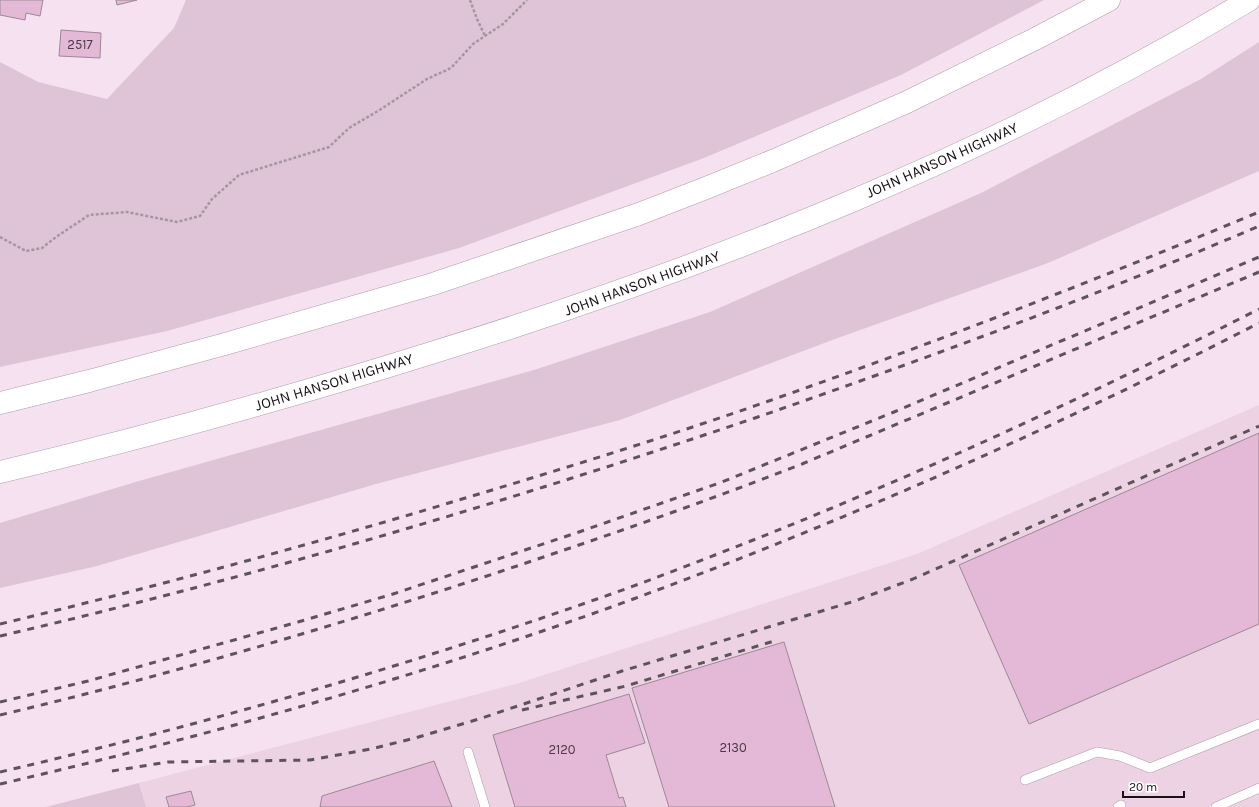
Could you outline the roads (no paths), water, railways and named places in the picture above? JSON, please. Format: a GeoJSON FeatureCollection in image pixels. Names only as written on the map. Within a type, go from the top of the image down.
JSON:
{"type":"FeatureCollection","features":[{"type":"Feature","properties":{"kind":"highway"},"geometry":{"type":"LineString","coordinates":[[0,403],[89,381],[225,344],[433,284],[639,214],[775,160],[907,102],[1035,39],[1109,0]]}},
{"type":"Feature","properties":{"kind":"highway","name":"JOHN HANSON HIGHWAY"},"geometry":{"type":"LineString","coordinates":[[0,472],[143,437],[351,378],[558,313],[696,264],[835,208],[981,143],[1105,81],[1249,0]]}},
{"type":"Feature","properties":{"kind":"lane"},"geometry":{"type":"LineString","coordinates":[[1025,780],[1097,752],[1120,756],[1150,768],[1259,724]]}},
{"type":"Feature","properties":{"kind":"lane"},"geometry":{"type":"LineString","coordinates":[[468,752],[485,807]]}},
{"type":"Feature","properties":{"kind":"lane"},"geometry":{"type":"LineString","coordinates":[[1216,807],[1259,788]]}},
{"type":"Feature","properties":{"kind":"railway"},"geometry":{"type":"LineString","coordinates":[[0,624],[258,558],[361,529],[551,472],[735,413],[961,331],[1081,285],[1259,212]]}},
{"type":"Feature","properties":{"kind":"railway"},"geometry":{"type":"LineString","coordinates":[[0,636],[191,589],[286,563],[474,508],[662,449],[819,396],[946,350],[1135,278],[1259,226]]}},
{"type":"Feature","properties":{"kind":"railway"},"geometry":{"type":"LineString","coordinates":[[0,702],[88,681],[393,594],[579,532],[722,482],[894,412],[1259,257]]}},
{"type":"Feature","properties":{"kind":"railway"},"geometry":{"type":"LineString","coordinates":[[0,715],[63,700],[189,666],[376,612],[651,520],[802,464],[1259,272]]}},
{"type":"Feature","properties":{"kind":"railway"},"geometry":{"type":"LineString","coordinates":[[0,772],[151,735],[375,672],[449,649],[597,599],[679,569],[825,511],[1013,429],[1259,309]]}},
{"type":"Feature","properties":{"kind":"railway"},"geometry":{"type":"LineString","coordinates":[[0,784],[153,747],[304,706],[529,636],[603,610],[771,546],[936,477],[1099,402],[1259,323]]}},
{"type":"Feature","properties":{"kind":"railway"},"geometry":{"type":"LineString","coordinates":[[112,771],[168,762],[310,760],[371,749],[479,719],[622,671],[855,601],[913,579],[1259,426]]}},
{"type":"Feature","properties":{"kind":"railway"},"geometry":{"type":"LineString","coordinates":[[522,710],[626,686],[774,641]]}}]}
